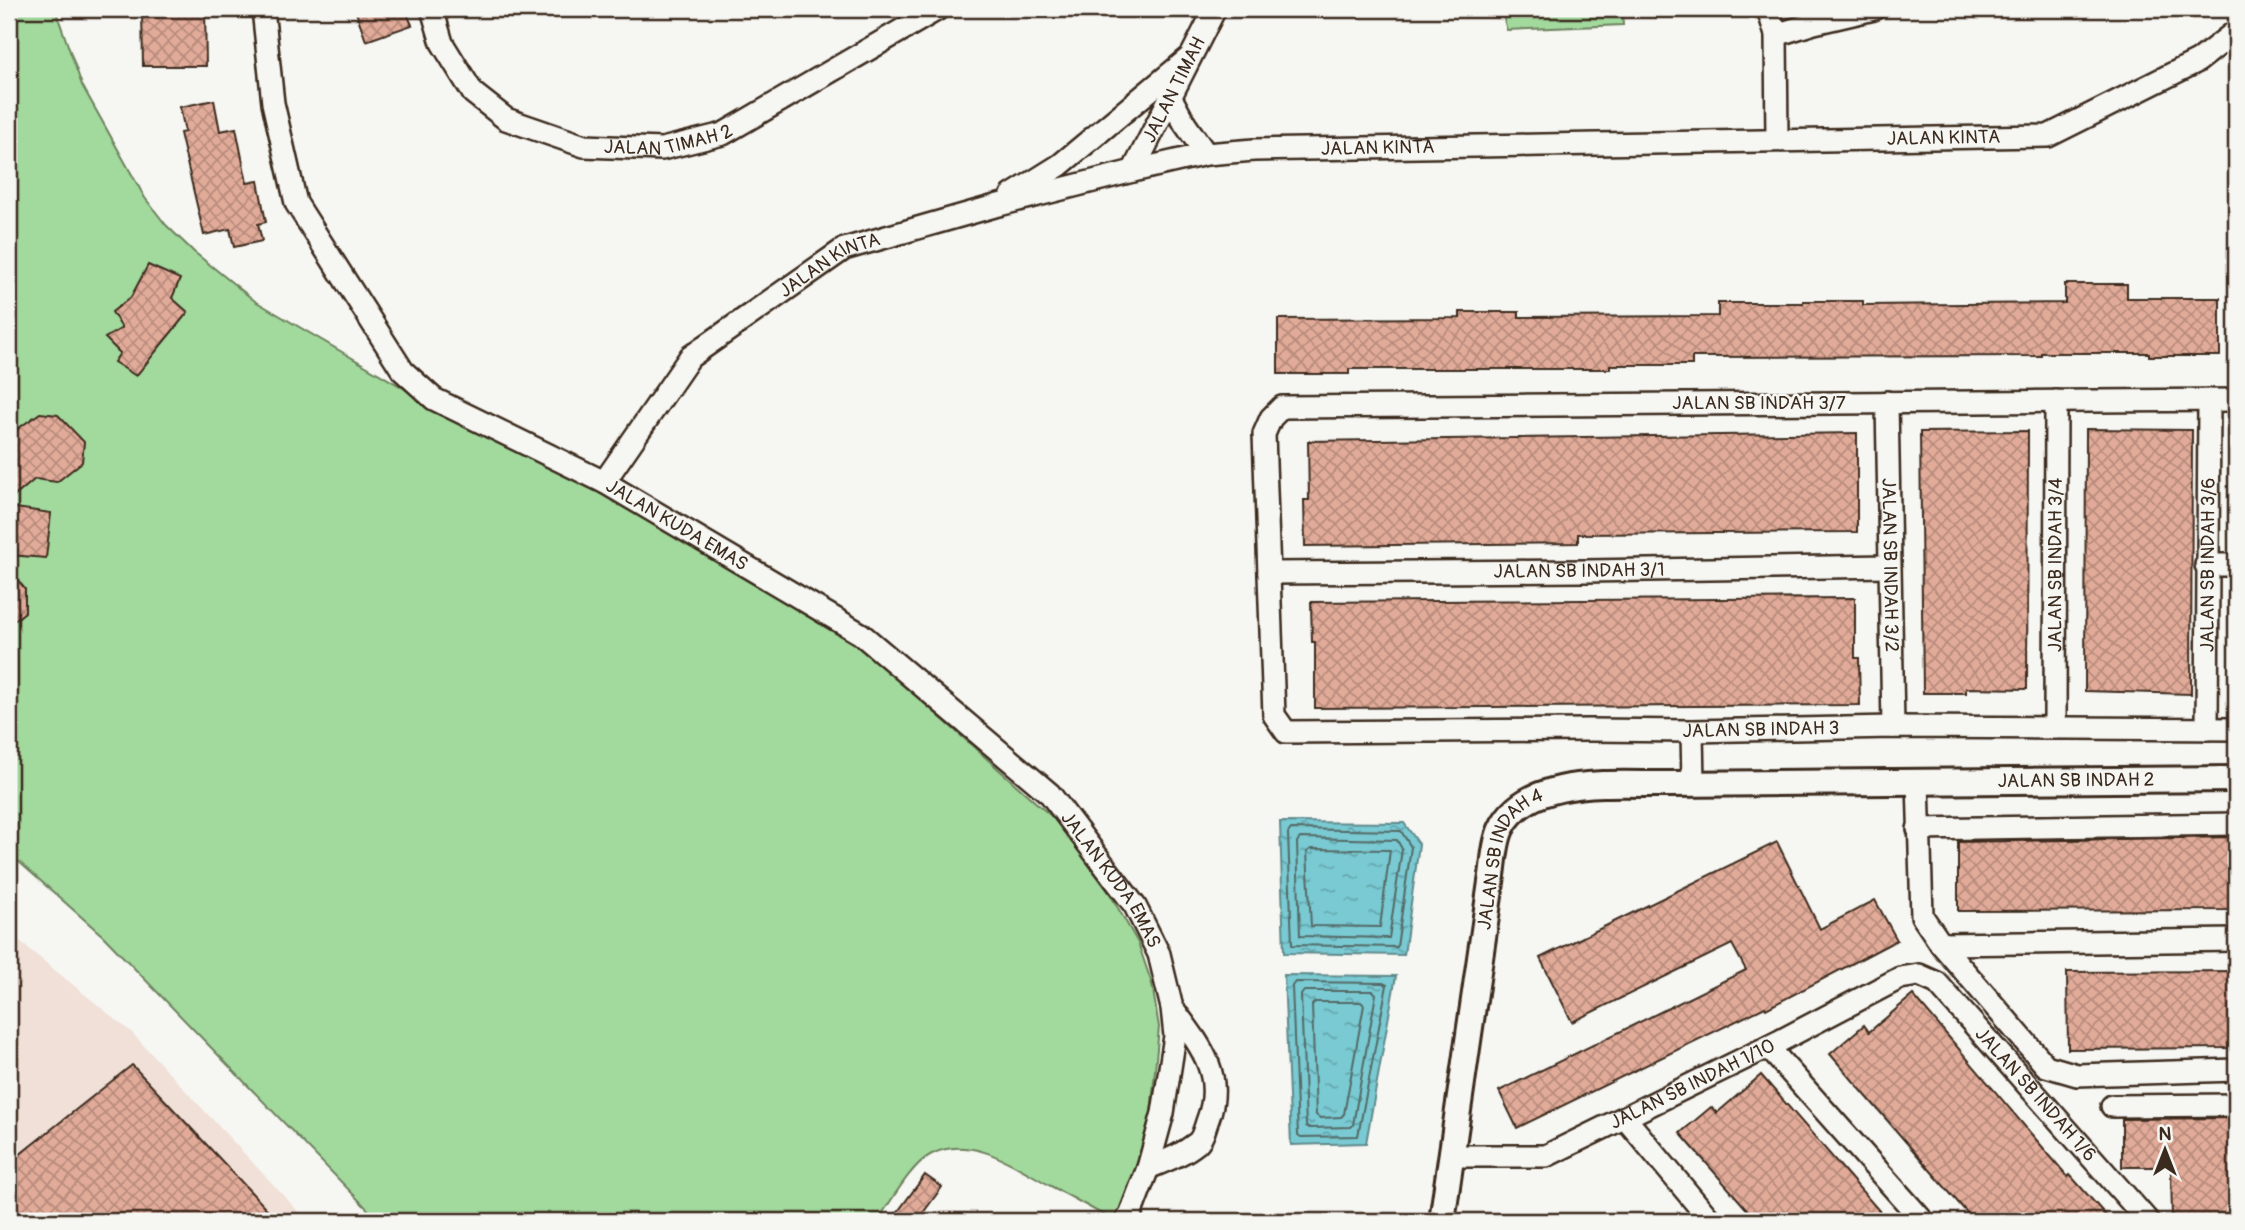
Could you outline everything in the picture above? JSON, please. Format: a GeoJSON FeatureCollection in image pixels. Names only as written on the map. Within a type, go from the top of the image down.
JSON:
{"type":"FeatureCollection","features":[{"type":"Feature","properties":{"kind":"street","name":"JALAN KUDA EMAS"},"geometry":{"type":"LineString","coordinates":[[263,9],[273,103],[296,203],[403,371],[434,398],[604,482],[861,634],[1050,794],[1135,906],[1159,954],[1172,1008],[1175,1036],[1163,1113],[1148,1168],[1126,1221]]}},
{"type":"Feature","properties":{"kind":"street","name":"JALAN TIMAH 2"},"geometry":{"type":"LineString","coordinates":[[432,9],[442,43],[473,93],[506,118],[584,146],[662,149],[723,134],[937,9]]}},
{"type":"Feature","properties":{"kind":"street","name":"JALAN TIMAH"},"geometry":{"type":"LineString","coordinates":[[1133,171],[1215,9]]}},
{"type":"Feature","properties":{"kind":"street"},"geometry":{"type":"LineString","coordinates":[[1768,9],[1776,36],[1777,140]]}},
{"type":"Feature","properties":{"kind":"street"},"geometry":{"type":"LineString","coordinates":[[1776,36],[1814,23],[1874,9]]}},
{"type":"Feature","properties":{"kind":"street","name":"JALAN KINTA"},"geometry":{"type":"LineString","coordinates":[[604,482],[690,357],[701,349],[844,249],[995,206],[1206,154],[1268,149],[2048,136],[2198,61],[2236,32]]}},
{"type":"Feature","properties":{"kind":"street"},"geometry":{"type":"LineString","coordinates":[[995,206],[1060,165],[1190,57]]}},
{"type":"Feature","properties":{"kind":"street"},"geometry":{"type":"LineString","coordinates":[[1170,96],[1206,154]]}},
{"type":"Feature","properties":{"kind":"street","name":"JALAN SB INDAH 3/6"},"geometry":{"type":"LineString","coordinates":[[2207,729],[2209,400]]}},
{"type":"Feature","properties":{"kind":"street","name":"JALAN SB INDAH 3/7"},"geometry":{"type":"LineString","coordinates":[[1269,573],[1264,434],[1270,418],[1282,407],[2236,400]]}},
{"type":"Feature","properties":{"kind":"street","name":"JALAN SB INDAH 3/4"},"geometry":{"type":"LineString","coordinates":[[2055,728],[2056,401]]}},
{"type":"Feature","properties":{"kind":"street","name":"JALAN SB INDAH 3/2"},"geometry":{"type":"LineString","coordinates":[[1887,402],[1893,727]]}},
{"type":"Feature","properties":{"kind":"street"},"geometry":{"type":"LineString","coordinates":[[2206,565],[2236,565]]}},
{"type":"Feature","properties":{"kind":"street","name":"JALAN SB INDAH 3/1"},"geometry":{"type":"LineString","coordinates":[[1269,573],[1888,566]]}},
{"type":"Feature","properties":{"kind":"street","name":"JALAN SB INDAH 3"},"geometry":{"type":"LineString","coordinates":[[1269,573],[1274,715],[1286,732],[1692,732],[1893,727],[2236,729]]}},
{"type":"Feature","properties":{"kind":"street"},"geometry":{"type":"LineString","coordinates":[[1692,732],[1693,784]]}},
{"type":"Feature","properties":{"kind":"street","name":"JALAN SB INDAH 2"},"geometry":{"type":"LineString","coordinates":[[1918,782],[2236,779]]}},
{"type":"Feature","properties":{"kind":"street"},"geometry":{"type":"LineString","coordinates":[[1918,782],[1922,916],[1941,944],[2046,1066],[2077,1075],[2236,1070]]}},
{"type":"Feature","properties":{"kind":"street","name":"JALAN SB INDAH 4"},"geometry":{"type":"LineString","coordinates":[[1443,1221],[1491,882],[1501,830],[1514,810],[1533,796],[1554,789],[1693,784],[1918,782]]}},
{"type":"Feature","properties":{"kind":"street"},"geometry":{"type":"LineString","coordinates":[[1918,829],[2236,824]]}},
{"type":"Feature","properties":{"kind":"street"},"geometry":{"type":"LineString","coordinates":[[1941,944],[2236,940]]}},
{"type":"Feature","properties":{"kind":"street","name":"JALAN SB INDAH 1/10"},"geometry":{"type":"LineString","coordinates":[[1453,1156],[1546,1156],[1769,1047],[1900,978],[1919,975]]}},
{"type":"Feature","properties":{"kind":"street","name":"JALAN SB INDAH 1/6"},"geometry":{"type":"LineString","coordinates":[[1919,975],[1937,983],[2148,1221]]}},
{"type":"Feature","properties":{"kind":"street","name":"JALAN KUDA EMAS"},"geometry":{"type":"LineString","coordinates":[[1148,1168],[1178,1156],[1200,1142],[1213,1105],[1215,1089],[1203,1050],[1172,1008]]}},
{"type":"Feature","properties":{"kind":"street"},"geometry":{"type":"LineString","coordinates":[[1769,1047],[1923,1221]]}},
{"type":"Feature","properties":{"kind":"street"},"geometry":{"type":"LineString","coordinates":[[2112,1106],[2236,1105]]}},
{"type":"Feature","properties":{"kind":"street"},"geometry":{"type":"LineString","coordinates":[[1625,1118],[1711,1221]]}},
{"type":"Feature","properties":{"kind":"shaded area"},"geometry":{"type":"Polygon","coordinates":[[[9,933],[131,1032],[307,1221],[9,1221],[9,933]]]}},
{"type":"Feature","properties":{"kind":"green space"},"geometry":{"type":"Polygon","coordinates":[[[9,9],[55,9],[82,85],[145,198],[166,225],[194,252],[255,301],[424,400],[558,467],[867,652],[1059,823],[1110,894],[1138,943],[1152,984],[1159,1027],[1150,1124],[1119,1221],[1114,1221],[1007,1161],[976,1150],[961,1148],[945,1149],[923,1160],[908,1176],[877,1221],[379,1221],[103,936],[9,853],[9,9]]]}},
{"type":"Feature","properties":{"kind":"green space"},"geometry":{"type":"Polygon","coordinates":[[[1501,9],[1622,9],[1623,25],[1507,30],[1501,9]]]}},
{"type":"Feature","properties":{"kind":"water"},"geometry":{"type":"Polygon","coordinates":[[[1280,822],[1404,823],[1419,844],[1404,955],[1284,953],[1280,822]]]}},
{"type":"Feature","properties":{"kind":"water"},"geometry":{"type":"Polygon","coordinates":[[[1284,975],[1396,976],[1366,1143],[1291,1145],[1284,975]]]}},
{"type":"Feature","properties":{"kind":"building"},"geometry":{"type":"Polygon","coordinates":[[[142,9],[205,9],[206,66],[143,66],[142,9]]]}},
{"type":"Feature","properties":{"kind":"building"},"geometry":{"type":"Polygon","coordinates":[[[355,9],[405,9],[412,25],[366,41],[355,9]]]}},
{"type":"Feature","properties":{"kind":"building"},"geometry":{"type":"Polygon","coordinates":[[[214,100],[220,131],[236,128],[247,183],[258,181],[266,222],[258,224],[262,241],[234,247],[230,229],[204,235],[180,133],[185,132],[180,107],[214,100]]]}},
{"type":"Feature","properties":{"kind":"building"},"geometry":{"type":"Polygon","coordinates":[[[148,265],[180,279],[172,298],[188,312],[136,376],[114,362],[120,353],[105,338],[122,328],[112,312],[131,297],[148,265]]]}},
{"type":"Feature","properties":{"kind":"building"},"geometry":{"type":"Polygon","coordinates":[[[2065,284],[2127,284],[2127,298],[2220,298],[2220,356],[2041,353],[2041,356],[1692,357],[1692,365],[1610,365],[1610,369],[1349,369],[1349,374],[1278,374],[1278,319],[1460,318],[1460,312],[1519,312],[1519,317],[1718,316],[1718,303],[1803,301],[1863,301],[1863,305],[2065,303],[2065,284]]]}},
{"type":"Feature","properties":{"kind":"building"},"geometry":{"type":"Polygon","coordinates":[[[40,413],[58,415],[84,442],[82,462],[57,482],[35,479],[9,501],[9,435],[40,413]]]}},
{"type":"Feature","properties":{"kind":"building"},"geometry":{"type":"Polygon","coordinates":[[[2086,429],[2192,430],[2191,694],[2085,691],[2086,429]]]}},
{"type":"Feature","properties":{"kind":"building"},"geometry":{"type":"Polygon","coordinates":[[[2028,431],[2027,689],[1966,688],[1966,693],[1923,693],[1920,432],[2028,431]]]}},
{"type":"Feature","properties":{"kind":"building"},"geometry":{"type":"Polygon","coordinates":[[[1857,433],[1857,532],[1578,534],[1578,543],[1305,546],[1304,500],[1309,500],[1308,441],[1857,433]]]}},
{"type":"Feature","properties":{"kind":"building"},"geometry":{"type":"Polygon","coordinates":[[[9,507],[51,513],[46,558],[9,555],[9,507]]]}},
{"type":"Feature","properties":{"kind":"building"},"geometry":{"type":"Polygon","coordinates":[[[9,569],[25,589],[25,612],[9,625],[9,569]]]}},
{"type":"Feature","properties":{"kind":"building"},"geometry":{"type":"Polygon","coordinates":[[[1855,598],[1855,658],[1859,658],[1860,705],[1315,708],[1315,642],[1312,642],[1311,602],[1855,598]]]}},
{"type":"Feature","properties":{"kind":"building"},"geometry":{"type":"Polygon","coordinates":[[[2236,837],[2236,910],[1958,911],[1958,842],[2236,837]]]}},
{"type":"Feature","properties":{"kind":"building"},"geometry":{"type":"Polygon","coordinates":[[[1777,842],[1820,929],[1875,900],[1897,940],[1766,1009],[1765,1007],[1517,1128],[1499,1091],[1746,970],[1732,944],[1572,1022],[1540,958],[1777,842]]]}},
{"type":"Feature","properties":{"kind":"building"},"geometry":{"type":"Polygon","coordinates":[[[2236,971],[2236,1048],[2068,1049],[2067,972],[2236,971]]]}},
{"type":"Feature","properties":{"kind":"building"},"geometry":{"type":"Polygon","coordinates":[[[1913,995],[2068,1177],[2070,1175],[2111,1221],[1974,1221],[1830,1054],[1864,1025],[1869,1032],[1913,995]]]}},
{"type":"Feature","properties":{"kind":"building"},"geometry":{"type":"Polygon","coordinates":[[[132,1065],[278,1221],[9,1221],[9,1163],[132,1065]]]}},
{"type":"Feature","properties":{"kind":"building"},"geometry":{"type":"Polygon","coordinates":[[[1761,1075],[1888,1221],[1757,1221],[1680,1133],[1711,1107],[1717,1113],[1761,1075]]]}},
{"type":"Feature","properties":{"kind":"building"},"geometry":{"type":"Polygon","coordinates":[[[2236,1118],[2236,1220],[2172,1220],[2171,1167],[2122,1167],[2122,1119],[2236,1118]]]}},
{"type":"Feature","properties":{"kind":"building"},"geometry":{"type":"Polygon","coordinates":[[[925,1175],[942,1187],[917,1221],[891,1221],[925,1175]]]}}]}
